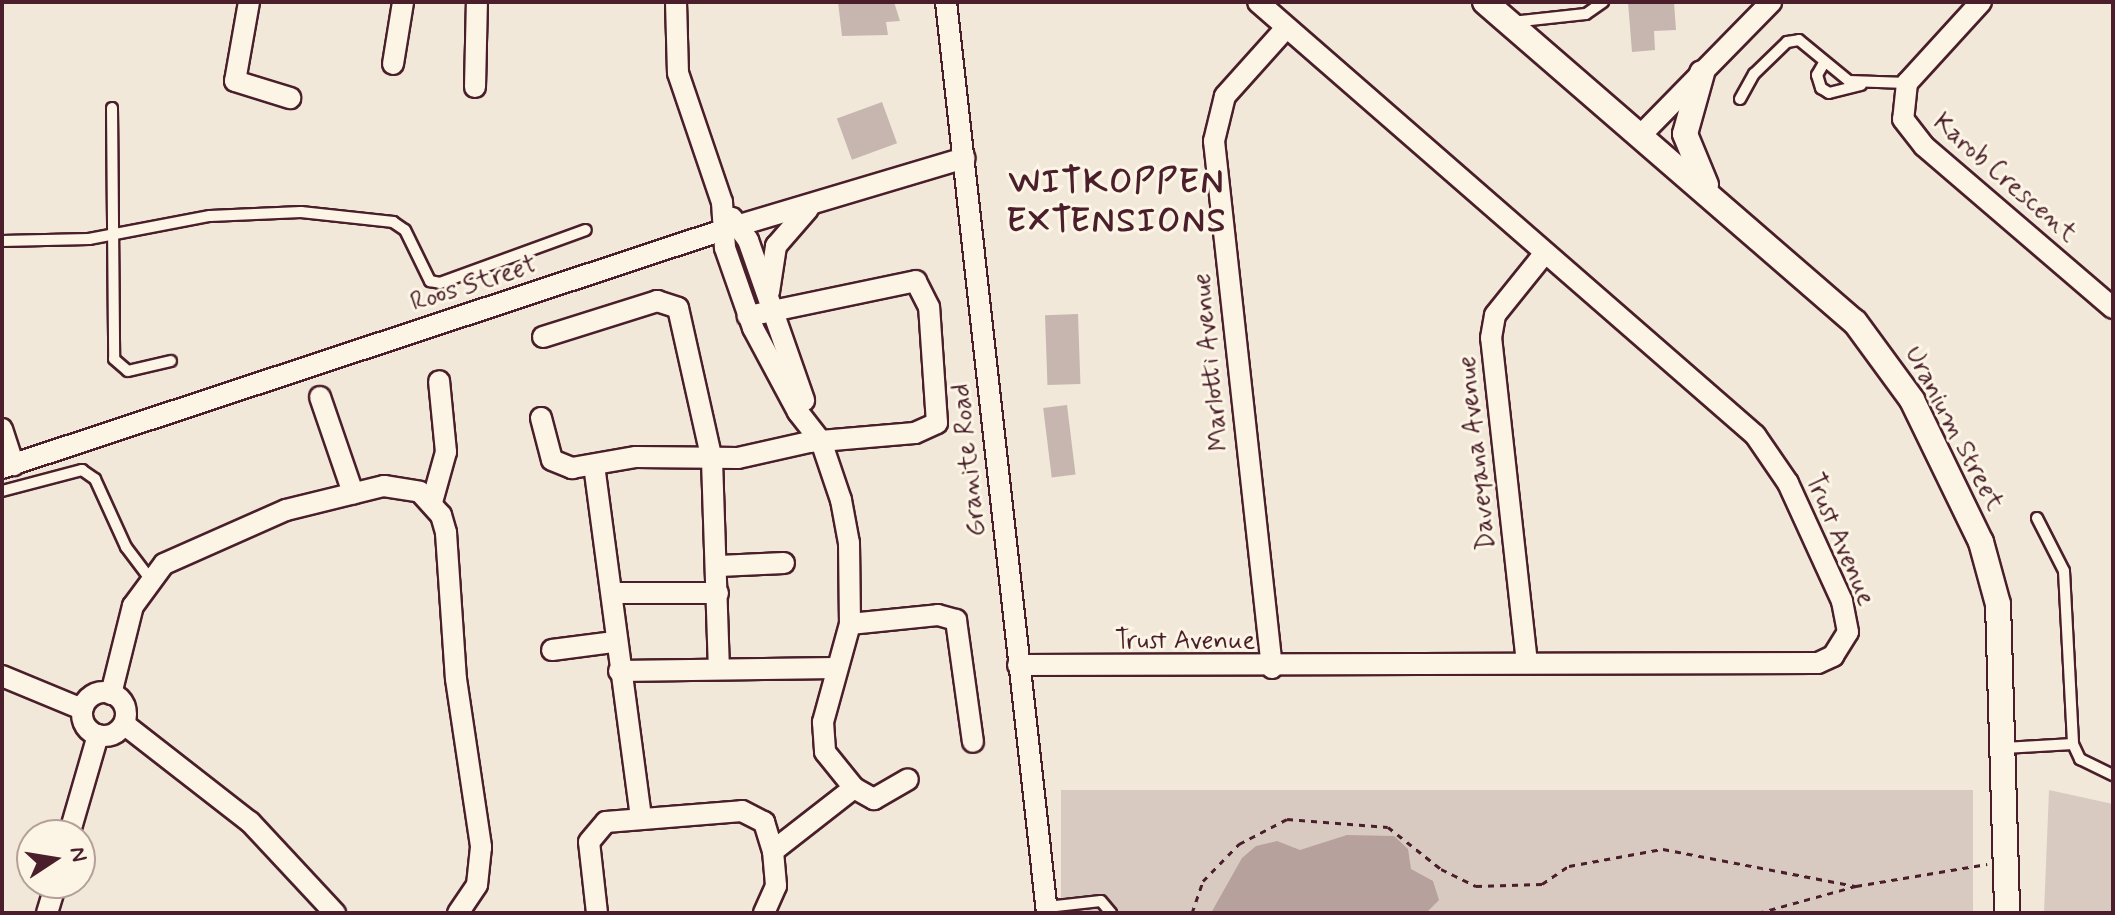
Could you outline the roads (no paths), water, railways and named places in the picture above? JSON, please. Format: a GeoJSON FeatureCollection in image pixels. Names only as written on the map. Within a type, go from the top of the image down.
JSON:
{"type":"FeatureCollection","features":[{"type":"Feature","properties":{"kind":"street"},"geometry":{"type":"LineString","coordinates":[[249,2],[235,81],[290,98]]}},
{"type":"Feature","properties":{"kind":"street"},"geometry":{"type":"LineString","coordinates":[[393,64],[403,2]]}},
{"type":"Feature","properties":{"kind":"street"},"geometry":{"type":"LineString","coordinates":[[475,87],[477,2]]}},
{"type":"Feature","properties":{"kind":"street"},"geometry":{"type":"LineString","coordinates":[[655,2],[676,5],[678,73],[730,229],[748,316],[808,424],[821,441],[849,543],[850,624],[836,668],[823,739],[830,762],[854,788],[879,799],[908,779]]}},
{"type":"Feature","properties":{"kind":"street","name":"Granite Road"},"geometry":{"type":"LineString","coordinates":[[946,2],[1047,910]]}},
{"type":"Feature","properties":{"kind":"street","name":"Trust Avenue"},"geometry":{"type":"LineString","coordinates":[[1018,665],[1272,668],[1527,663],[1818,663],[1833,656],[1848,632],[1842,601],[1788,483],[1755,435],[1258,2]]}},
{"type":"Feature","properties":{"kind":"street","name":"Uranium Street"},"geometry":{"type":"LineString","coordinates":[[1485,2],[1639,137],[1714,196],[1872,339],[1931,436],[1981,542],[1998,604],[2007,913]]}},
{"type":"Feature","properties":{"kind":"street"},"geometry":{"type":"LineString","coordinates":[[1907,83],[1981,2]]}},
{"type":"Feature","properties":{"kind":"street"},"geometry":{"type":"LineString","coordinates":[[1639,137],[1768,3]]}},
{"type":"Feature","properties":{"kind":"street","name":"Marlotti Avenue"},"geometry":{"type":"LineString","coordinates":[[1272,668],[1214,141],[1225,96],[1286,28]]}},
{"type":"Feature","properties":{"kind":"street"},"geometry":{"type":"LineString","coordinates":[[1702,73],[1685,134],[1696,171],[1714,196]]}},
{"type":"Feature","properties":{"kind":"street","name":"Karob Crescent"},"geometry":{"type":"LineString","coordinates":[[1907,83],[1902,105],[1908,130],[2113,308]]}},
{"type":"Feature","properties":{"kind":"street","name":"Roos Street"},"geometry":{"type":"LineString","coordinates":[[8,466],[730,229],[965,158]]}},
{"type":"Feature","properties":{"kind":"street"},"geometry":{"type":"LineString","coordinates":[[771,304],[776,246],[814,204]]}},
{"type":"Feature","properties":{"kind":"street"},"geometry":{"type":"LineString","coordinates":[[730,229],[771,304],[808,424]]}},
{"type":"Feature","properties":{"kind":"street","name":"Daveyana Avenue"},"geometry":{"type":"LineString","coordinates":[[1527,663],[1491,338],[1495,315],[1544,254]]}},
{"type":"Feature","properties":{"kind":"street"},"geometry":{"type":"LineString","coordinates":[[541,418],[552,460],[572,468],[636,457],[712,460],[821,441],[915,433],[937,423],[926,296],[922,285],[908,279],[771,304],[748,316]]}},
{"type":"Feature","properties":{"kind":"street"},"geometry":{"type":"LineString","coordinates":[[543,337],[657,301],[678,308],[712,460],[719,566],[719,669]]}},
{"type":"Feature","properties":{"kind":"street"},"geometry":{"type":"LineString","coordinates":[[432,502],[446,452],[439,381]]}},
{"type":"Feature","properties":{"kind":"street"},"geometry":{"type":"LineString","coordinates":[[320,397],[353,493]]}},
{"type":"Feature","properties":{"kind":"street"},"geometry":{"type":"LineString","coordinates":[[2,429],[8,466]]}},
{"type":"Feature","properties":{"kind":"street"},"geometry":{"type":"LineString","coordinates":[[594,465],[614,593],[614,642],[641,819]]}},
{"type":"Feature","properties":{"kind":"street"},"geometry":{"type":"LineString","coordinates":[[111,694],[133,606],[149,577],[164,564],[252,522],[353,493],[405,487],[432,502],[446,533],[456,679],[481,847],[477,885],[461,912]]}},
{"type":"Feature","properties":{"kind":"street"},"geometry":{"type":"LineString","coordinates":[[719,566],[784,563]]}},
{"type":"Feature","properties":{"kind":"street"},"geometry":{"type":"LineString","coordinates":[[614,593],[718,593]]}},
{"type":"Feature","properties":{"kind":"street"},"geometry":{"type":"LineString","coordinates":[[850,624],[938,615],[956,620],[973,742]]}},
{"type":"Feature","properties":{"kind":"street"},"geometry":{"type":"LineString","coordinates":[[552,650],[614,642]]}},
{"type":"Feature","properties":{"kind":"street"},"geometry":{"type":"LineString","coordinates":[[619,671],[836,668]]}},
{"type":"Feature","properties":{"kind":"street"},"geometry":{"type":"LineString","coordinates":[[2,676],[82,709]]}},
{"type":"Feature","properties":{"kind":"street"},"geometry":{"type":"LineString","coordinates":[[97,693],[111,694],[123,705],[124,724],[114,734],[98,735],[84,723],[82,709],[97,693]]}},
{"type":"Feature","properties":{"kind":"street"},"geometry":{"type":"LineString","coordinates":[[124,724],[240,813],[335,913]]}},
{"type":"Feature","properties":{"kind":"street"},"geometry":{"type":"LineString","coordinates":[[74,819],[98,735]]}},
{"type":"Feature","properties":{"kind":"street"},"geometry":{"type":"LineString","coordinates":[[773,851],[854,788]]}},
{"type":"Feature","properties":{"kind":"street"},"geometry":{"type":"LineString","coordinates":[[597,913],[592,834],[606,822],[750,812],[764,822],[773,851],[776,886],[764,913]]}},
{"type":"Feature","properties":{"kind":"lane"},"geometry":{"type":"LineString","coordinates":[[1507,22],[1586,14],[1603,2]]}},
{"type":"Feature","properties":{"kind":"lane"},"geometry":{"type":"LineString","coordinates":[[1740,99],[1754,74],[1787,42],[1799,40],[1824,63],[1861,85]]}},
{"type":"Feature","properties":{"kind":"lane"},"geometry":{"type":"LineString","coordinates":[[1824,63],[1817,75],[1821,88],[1829,93],[1861,85],[1907,83]]}},
{"type":"Feature","properties":{"kind":"lane"},"geometry":{"type":"LineString","coordinates":[[112,108],[110,235],[116,364],[128,371],[171,361]]}},
{"type":"Feature","properties":{"kind":"lane"},"geometry":{"type":"LineString","coordinates":[[2,241],[110,235],[236,214],[301,212],[393,222],[405,230],[430,281],[440,283],[586,230]]}},
{"type":"Feature","properties":{"kind":"lane"},"geometry":{"type":"LineString","coordinates":[[2,491],[82,470],[95,479],[116,528],[149,577]]}},
{"type":"Feature","properties":{"kind":"lane"},"geometry":{"type":"LineString","coordinates":[[2037,518],[2064,571],[2073,744],[2080,759],[2113,775]]}},
{"type":"Feature","properties":{"kind":"lane"},"geometry":{"type":"LineString","coordinates":[[2004,748],[2073,744]]}},
{"type":"Feature","properties":{"kind":"lane"},"geometry":{"type":"LineString","coordinates":[[1047,910],[1101,901],[1111,913]]}},
{"type":"Feature","properties":{"kind":"district","name":"WITKOPPEN EXTENSIONS"},"geometry":{"type":"Point","coordinates":[1117,202]}}]}
